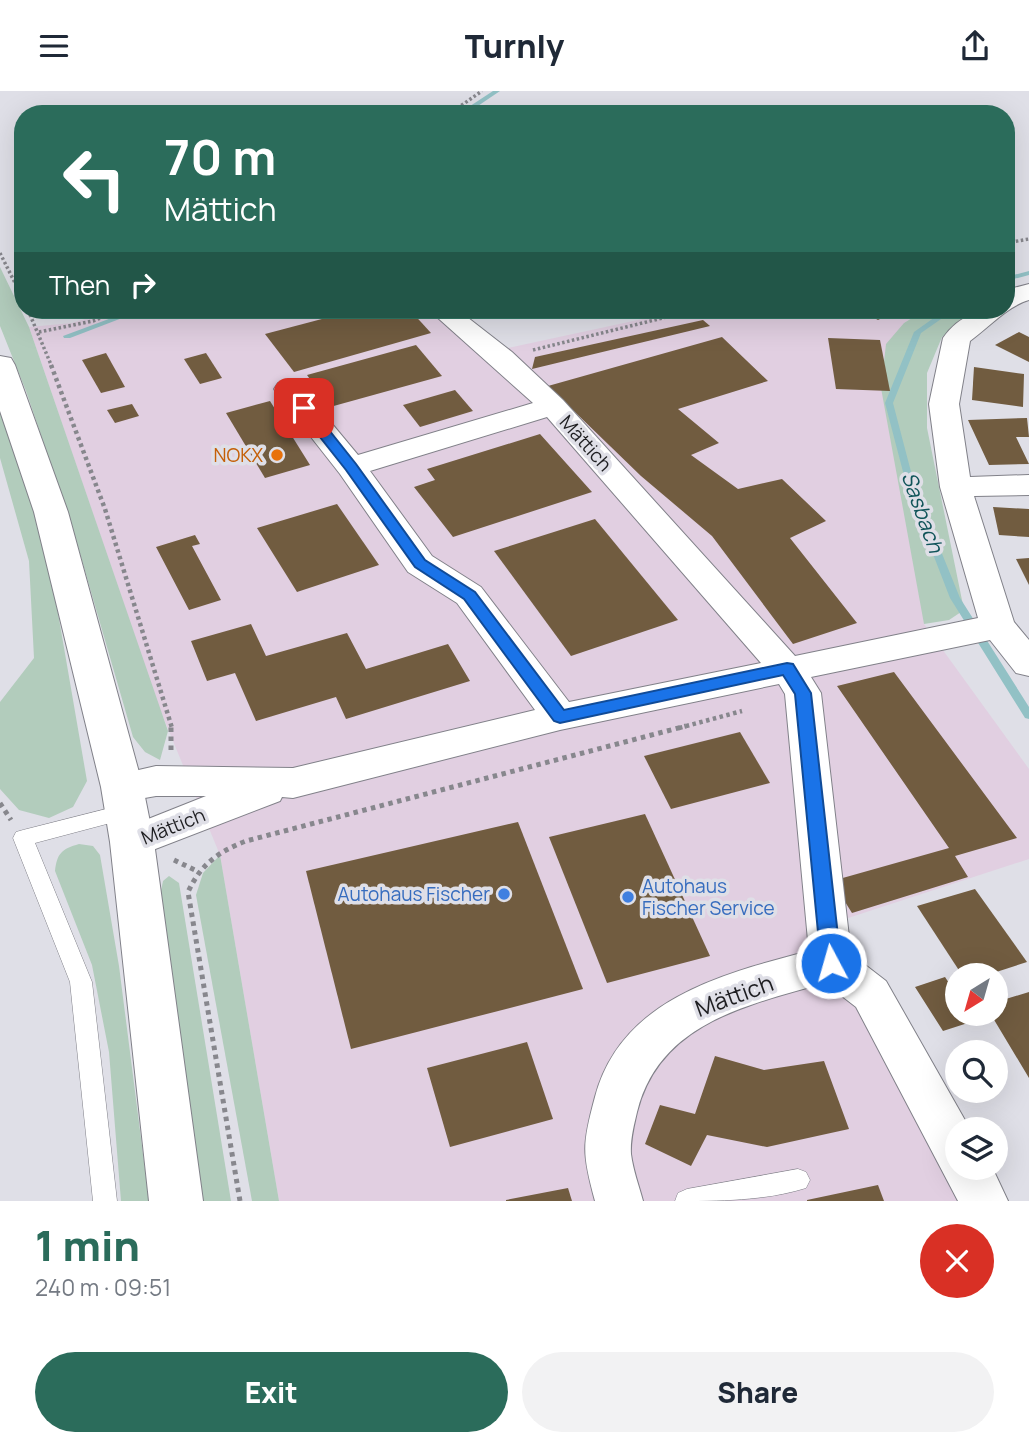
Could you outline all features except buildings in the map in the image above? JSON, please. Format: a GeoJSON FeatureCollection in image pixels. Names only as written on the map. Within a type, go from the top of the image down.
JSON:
{"type":"FeatureCollection","features":[{"type":"Feature","properties":{"kind":"street","name":"Mättich"},"geometry":{"type":"LineString","coordinates":[[453,319],[502,358],[553,406],[787,669],[803,693],[831,963],[740,989],[702,1003],[660,1027],[631,1061],[614,1099],[607,1150],[619,1201]]}},
{"type":"Feature","properties":{"kind":"street"},"geometry":{"type":"LineString","coordinates":[[983,319],[957,338],[944,404],[956,487],[992,627],[1029,664]]}},
{"type":"Feature","properties":{"kind":"street"},"geometry":{"type":"LineString","coordinates":[[0,365],[51,512],[134,805],[176,1201]]}},
{"type":"Feature","properties":{"kind":"street"},"geometry":{"type":"LineString","coordinates":[[288,389],[351,467],[420,563],[469,595],[560,717]]}},
{"type":"Feature","properties":{"kind":"street","name":"Mättich"},"geometry":{"type":"LineString","coordinates":[[351,467],[553,406]]}},
{"type":"Feature","properties":{"kind":"street"},"geometry":{"type":"LineString","coordinates":[[956,487],[1029,485]]}},
{"type":"Feature","properties":{"kind":"street","name":"Mättich"},"geometry":{"type":"LineString","coordinates":[[134,805],[241,799],[293,783],[560,717],[992,627]]}},
{"type":"Feature","properties":{"kind":"street","name":"Mättich"},"geometry":{"type":"LineString","coordinates":[[134,805],[293,783]]}},
{"type":"Feature","properties":{"kind":"street"},"geometry":{"type":"LineString","coordinates":[[831,963],[871,994],[945,1129]]}},
{"type":"Feature","properties":{"kind":"street"},"geometry":{"type":"LineString","coordinates":[[973,1180],[984,1201]]}},
{"type":"Feature","properties":{"kind":"lane"},"geometry":{"type":"LineString","coordinates":[[105,1201],[80,982],[23,838],[134,805]]}},
{"type":"Feature","properties":{"kind":"lane"},"geometry":{"type":"LineString","coordinates":[[687,1201],[797,1180]]}},
{"type":"Feature","properties":{"kind":"path"},"geometry":{"type":"LineString","coordinates":[[462,105],[482,91]]}},
{"type":"Feature","properties":{"kind":"path"},"geometry":{"type":"LineString","coordinates":[[0,253],[14,281]]}},
{"type":"Feature","properties":{"kind":"path"},"geometry":{"type":"LineString","coordinates":[[32,319],[106,509],[173,732],[170,761],[134,805]]}},
{"type":"Feature","properties":{"kind":"path"},"geometry":{"type":"LineString","coordinates":[[39,332],[98,319]]}},
{"type":"Feature","properties":{"kind":"path"},"geometry":{"type":"LineString","coordinates":[[502,358],[659,319]]}},
{"type":"Feature","properties":{"kind":"path"},"geometry":{"type":"LineString","coordinates":[[240,1201],[188,893],[197,871],[218,852],[246,841],[744,711]]}},
{"type":"Feature","properties":{"kind":"shaded area"},"geometry":{"type":"Polygon","coordinates":[[[85,319],[469,319],[503,349],[642,319],[910,319],[904,323],[924,624],[1029,769],[1029,859],[842,920],[948,1117],[945,1117],[945,1180],[971,1180],[994,1201],[279,1201],[220,855],[159,707],[29,327],[85,319]]]}},
{"type":"Feature","properties":{"kind":"green space"},"geometry":{"type":"Polygon","coordinates":[[[0,267],[14,296],[14,319],[25,319],[29,327],[168,731],[160,760],[145,752],[133,737],[74,533],[26,391],[0,326],[0,267]]]}},
{"type":"Feature","properties":{"kind":"green space"},"geometry":{"type":"Polygon","coordinates":[[[910,319],[967,319],[942,337],[927,373],[927,428],[964,610],[949,620],[924,624],[881,388],[886,344],[910,319]]]}},
{"type":"Feature","properties":{"kind":"green space"},"geometry":{"type":"Polygon","coordinates":[[[0,401],[35,509],[58,613],[87,781],[73,807],[49,818],[19,810],[0,789],[0,702],[34,658],[29,561],[0,458],[0,401]]]}},
{"type":"Feature","properties":{"kind":"green space"},"geometry":{"type":"Polygon","coordinates":[[[79,844],[93,846],[100,855],[119,966],[149,1201],[121,1201],[109,1052],[92,965],[55,871],[61,853],[79,844]]]}},
{"type":"Feature","properties":{"kind":"green space"},"geometry":{"type":"Polygon","coordinates":[[[220,855],[279,1201],[252,1201],[196,895],[203,873],[220,855]]]}},
{"type":"Feature","properties":{"kind":"green space"},"geometry":{"type":"Polygon","coordinates":[[[169,876],[179,883],[231,1201],[194,1201],[159,901],[163,881],[169,876]]]}},
{"type":"Feature","properties":{"kind":"waterway"},"geometry":{"type":"LineString","coordinates":[[475,105],[497,91]]}},
{"type":"Feature","properties":{"kind":"waterway","name":"Sasbach"},"geometry":{"type":"LineString","coordinates":[[1015,277],[1029,273]]}},
{"type":"Feature","properties":{"kind":"waterway"},"geometry":{"type":"LineString","coordinates":[[67,336],[114,319]]}},
{"type":"Feature","properties":{"kind":"waterway","name":"Sasbach"},"geometry":{"type":"LineString","coordinates":[[937,319],[918,332],[889,403],[911,487],[955,598],[1029,715]]}},
{"type":"Feature","properties":{"kind":"place","name":"NOKX"},"geometry":{"type":"Point","coordinates":[277,455]}},
{"type":"Feature","properties":{"kind":"place","name":"Autohaus Fischer"},"geometry":{"type":"Point","coordinates":[504,894]}},
{"type":"Feature","properties":{"kind":"place","name":"Autohaus Fischer Service"},"geometry":{"type":"Point","coordinates":[628,897]}},
{"type":"Feature","properties":{"kind":"route"},"geometry":{"type":"LineString","coordinates":[[304,408],[351,467],[420,563],[469,595],[560,717],[787,669],[803,693],[831,963]]}}]}
